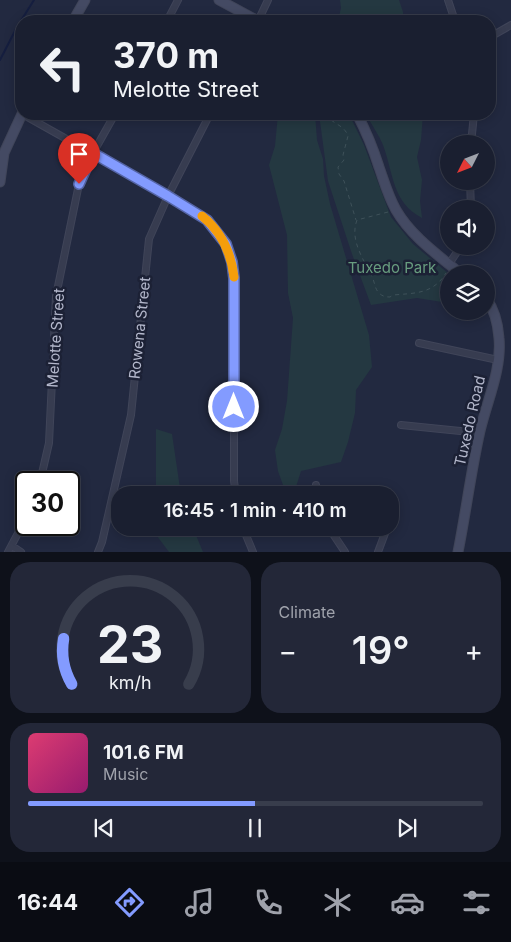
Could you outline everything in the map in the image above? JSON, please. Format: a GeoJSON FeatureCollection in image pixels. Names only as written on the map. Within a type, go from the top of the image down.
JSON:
{"type":"FeatureCollection","features":[{"type":"Feature","properties":{"kind":"street"},"geometry":{"type":"LineString","coordinates":[[76,15],[85,0]]}},
{"type":"Feature","properties":{"kind":"street"},"geometry":{"type":"LineString","coordinates":[[170,15],[178,0]]}},
{"type":"Feature","properties":{"kind":"street"},"geometry":{"type":"LineString","coordinates":[[219,0],[247,15]]}},
{"type":"Feature","properties":{"kind":"street"},"geometry":{"type":"LineString","coordinates":[[261,15],[268,0]]}},
{"type":"Feature","properties":{"kind":"street"},"geometry":{"type":"LineString","coordinates":[[448,0],[453,15]]}},
{"type":"Feature","properties":{"kind":"street"},"geometry":{"type":"LineString","coordinates":[[496,34],[511,25]]}},
{"type":"Feature","properties":{"kind":"street"},"geometry":{"type":"LineString","coordinates":[[0,182],[4,154],[19,120]]}},
{"type":"Feature","properties":{"kind":"street"},"geometry":{"type":"LineString","coordinates":[[33,120],[207,220],[226,244],[232,262],[234,278],[235,486]]}},
{"type":"Feature","properties":{"kind":"street","name":"Melotte Street"},"geometry":{"type":"LineString","coordinates":[[42,471],[50,436],[56,296],[79,184],[93,153],[112,120]]}},
{"type":"Feature","properties":{"kind":"street","name":"Rowena Street"},"geometry":{"type":"LineString","coordinates":[[98,552],[102,542],[131,415],[149,239],[168,196],[207,120]]}},
{"type":"Feature","properties":{"kind":"street"},"geometry":{"type":"LineString","coordinates":[[360,120],[367,133],[395,208],[418,238],[445,265]]}},
{"type":"Feature","properties":{"kind":"street"},"geometry":{"type":"LineString","coordinates":[[472,135],[473,120]]}},
{"type":"Feature","properties":{"kind":"street","name":"Tuxedo Road"},"geometry":{"type":"LineString","coordinates":[[458,552],[480,433],[498,360],[499,338],[495,317]]}},
{"type":"Feature","properties":{"kind":"street"},"geometry":{"type":"LineString","coordinates":[[419,343],[498,360]]}},
{"type":"Feature","properties":{"kind":"street"},"geometry":{"type":"LineString","coordinates":[[401,425],[480,433]]}},
{"type":"Feature","properties":{"kind":"street"},"geometry":{"type":"LineString","coordinates":[[17,536],[10,549],[21,552]]}},
{"type":"Feature","properties":{"kind":"street"},"geometry":{"type":"LineString","coordinates":[[247,536],[254,552]]}},
{"type":"Feature","properties":{"kind":"street"},"geometry":{"type":"LineString","coordinates":[[335,536],[344,552]]}},
{"type":"Feature","properties":{"kind":"street"},"geometry":{"type":"LineString","coordinates":[[378,552],[384,536]]}},
{"type":"Feature","properties":{"kind":"path"},"geometry":{"type":"LineString","coordinates":[[330,120],[342,126],[348,136],[343,155],[344,160],[338,167],[339,174],[344,181],[357,220],[354,228],[357,247],[375,282],[376,289],[384,296],[390,297],[393,295],[423,292],[440,283]]}},
{"type":"Feature","properties":{"kind":"path"},"geometry":{"type":"LineString","coordinates":[[357,220],[390,211]]}},
{"type":"Feature","properties":{"kind":"green space"},"geometry":{"type":"Polygon","coordinates":[[[340,0],[399,0],[403,15],[339,15],[340,0]]]}},
{"type":"Feature","properties":{"kind":"green space"},"geometry":{"type":"Polygon","coordinates":[[[277,120],[315,120],[317,140],[323,159],[324,176],[330,204],[369,335],[372,367],[356,390],[355,413],[341,462],[301,471],[296,486],[283,485],[278,471],[275,450],[282,429],[287,401],[293,318],[288,293],[287,235],[269,165],[275,146],[277,120]]]}},
{"type":"Feature","properties":{"kind":"green space","name":"Tuxedo Park"},"geometry":{"type":"Polygon","coordinates":[[[320,120],[352,120],[364,145],[391,217],[413,244],[440,266],[440,302],[417,298],[371,305],[328,181],[320,120]]]}},
{"type":"Feature","properties":{"kind":"green space"},"geometry":{"type":"Polygon","coordinates":[[[369,120],[423,120],[417,157],[422,180],[420,201],[422,218],[412,212],[399,196],[379,137],[369,120]]]}},
{"type":"Feature","properties":{"kind":"green space"},"geometry":{"type":"Polygon","coordinates":[[[156,429],[172,434],[180,486],[156,486],[156,429]]]}},
{"type":"Feature","properties":{"kind":"green space"},"geometry":{"type":"Polygon","coordinates":[[[157,536],[196,536],[203,552],[169,552],[157,536]]]}},
{"type":"Feature","properties":{"kind":"waterway"},"geometry":{"type":"LineString","coordinates":[[25,15],[34,0]]}},
{"type":"Feature","properties":{"kind":"waterway"},"geometry":{"type":"LineString","coordinates":[[0,60],[15,31]]}},
{"type":"Feature","properties":{"kind":"slow traffic"},"geometry":{"type":"LineString","coordinates":[[202,216],[226,244],[232,262],[234,277]]}},
{"type":"Feature","properties":{"kind":"route"},"geometry":{"type":"LineString","coordinates":[[79,184],[93,153],[200,214],[220,235],[226,244],[232,262],[234,278],[234,407]]}}]}
